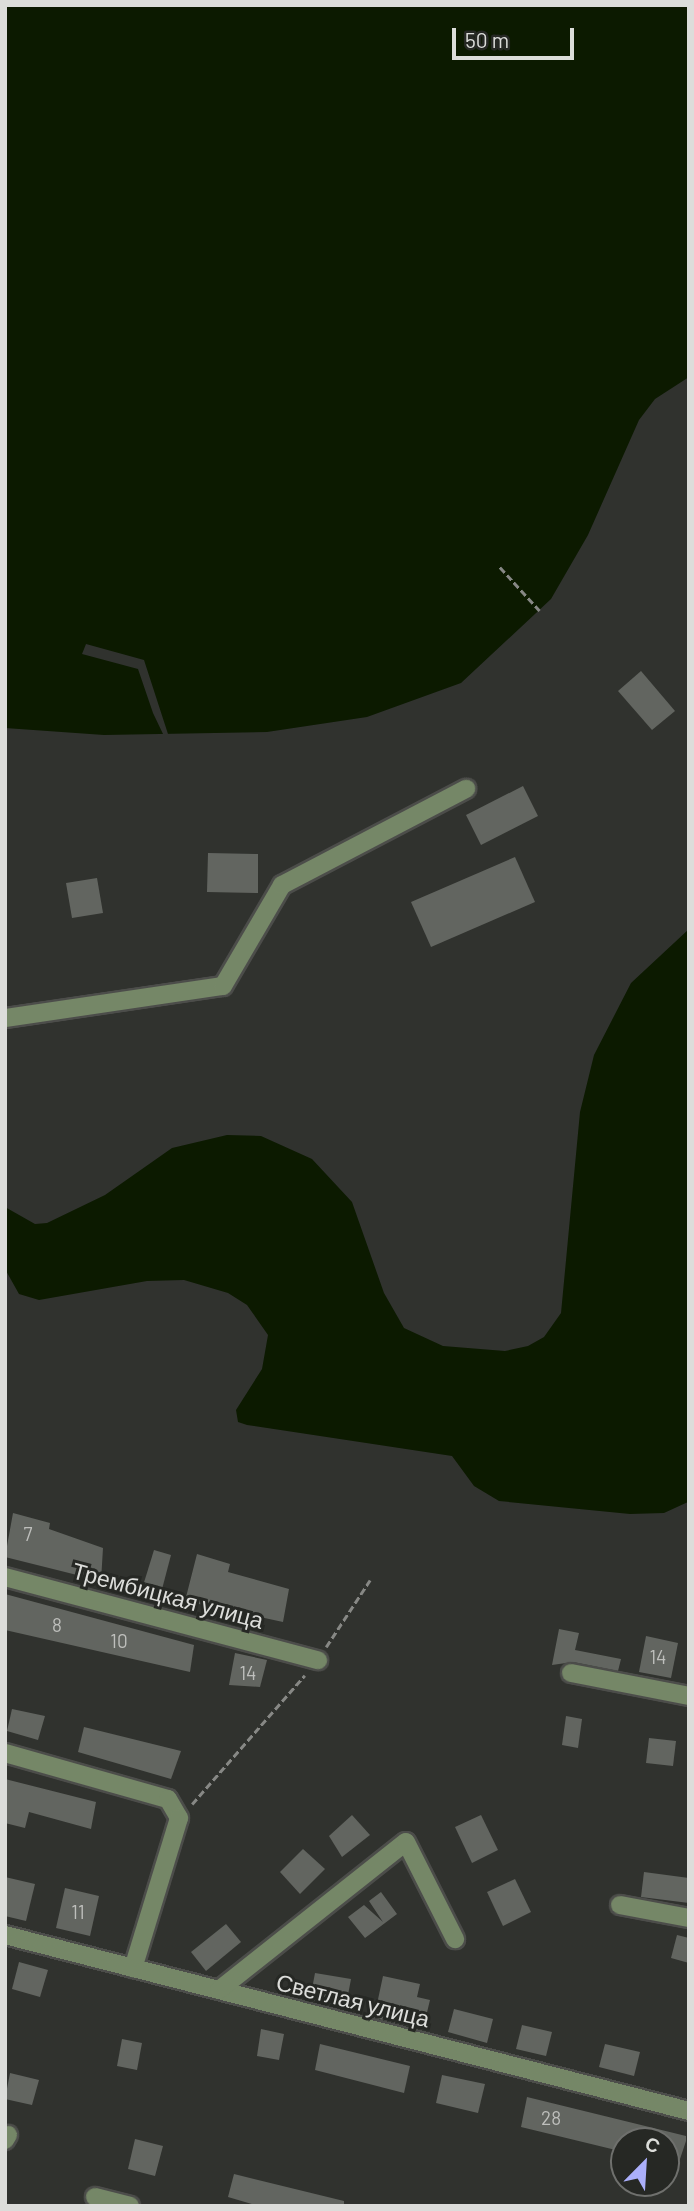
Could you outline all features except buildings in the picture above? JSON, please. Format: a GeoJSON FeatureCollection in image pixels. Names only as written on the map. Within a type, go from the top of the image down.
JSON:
{"type":"FeatureCollection","features":[{"type":"Feature","properties":{"kind":"street"},"geometry":{"type":"LineString","coordinates":[[5,1018],[223,986],[282,885],[466,789]]}},
{"type":"Feature","properties":{"kind":"street","name":"Трембицкая улица"},"geometry":{"type":"LineString","coordinates":[[5,1577],[318,1660]]}},
{"type":"Feature","properties":{"kind":"street"},"geometry":{"type":"LineString","coordinates":[[571,1673],[689,1696]]}},
{"type":"Feature","properties":{"kind":"street"},"geometry":{"type":"LineString","coordinates":[[5,1753],[150,1791],[168,1800],[179,1818],[133,1968]]}},
{"type":"Feature","properties":{"kind":"street"},"geometry":{"type":"LineString","coordinates":[[219,1990],[406,1842],[456,1939]]}},
{"type":"Feature","properties":{"kind":"street"},"geometry":{"type":"LineString","coordinates":[[620,1905],[689,1918]]}},
{"type":"Feature","properties":{"kind":"street","name":"Светлая улица"},"geometry":{"type":"LineString","coordinates":[[5,1935],[689,2111]]}},
{"type":"Feature","properties":{"kind":"street"},"geometry":{"type":"LineString","coordinates":[[95,2197],[130,2206]]}},
{"type":"Feature","properties":{"kind":"path"},"geometry":{"type":"LineString","coordinates":[[500,567],[540,611]]}},
{"type":"Feature","properties":{"kind":"path"},"geometry":{"type":"LineString","coordinates":[[179,1818],[318,1660],[370,1580]]}},
{"type":"Feature","properties":{"kind":"shaded area"},"geometry":{"type":"Polygon","coordinates":[[[5,5],[689,5],[689,377],[655,399],[639,420],[588,535],[551,599],[461,683],[367,717],[267,732],[104,735],[5,728],[5,5]]]}},
{"type":"Feature","properties":{"kind":"shaded area"},"geometry":{"type":"Polygon","coordinates":[[[689,929],[688,1502],[664,1513],[630,1514],[499,1501],[474,1486],[452,1456],[238,1422],[236,1410],[262,1369],[268,1335],[247,1305],[228,1293],[184,1280],[147,1281],[39,1300],[19,1294],[5,1269],[5,1207],[35,1224],[47,1223],[105,1195],[172,1148],[227,1135],[261,1136],[312,1159],[352,1202],[384,1293],[404,1328],[443,1346],[505,1351],[528,1346],[544,1337],[561,1313],[580,1112],[594,1055],[631,983],[689,929]]]}},
{"type":"Feature","properties":{"kind":"pier"},"geometry":{"type":"Polygon","coordinates":[[[86,644],[144,660],[168,734],[163,734],[153,713],[138,669],[82,654],[86,644]]]}}]}
